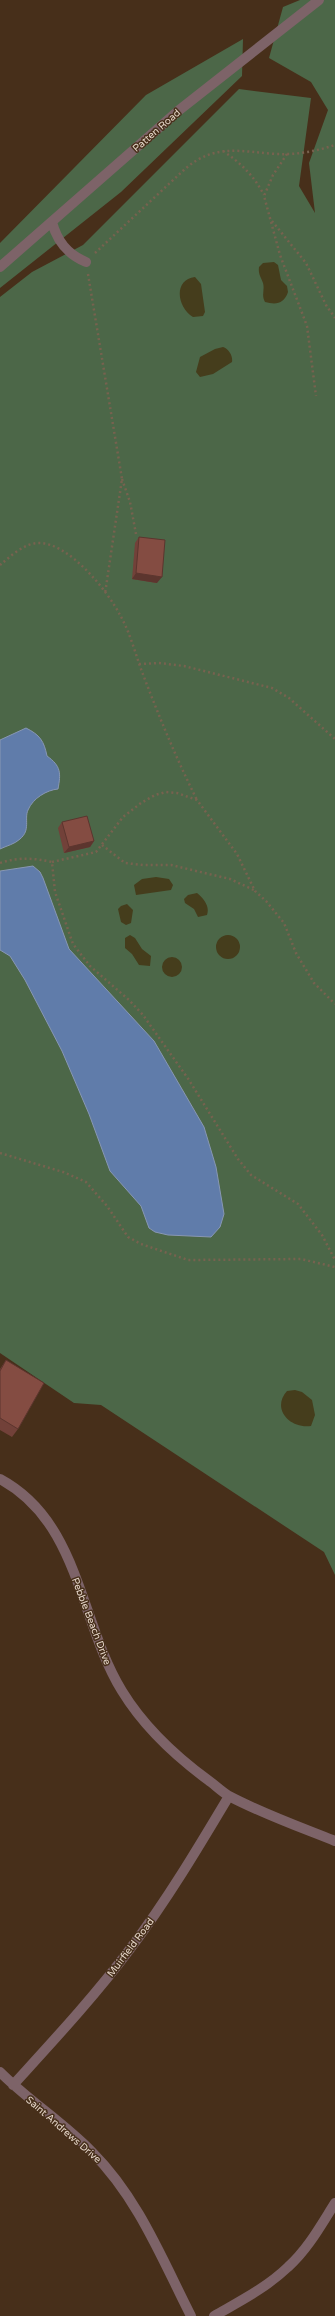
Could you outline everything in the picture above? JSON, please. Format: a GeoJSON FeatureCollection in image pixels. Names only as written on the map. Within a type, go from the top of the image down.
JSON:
{"type":"FeatureCollection","features":[{"type":"Feature","properties":{"kind":"street","name":"Patten Road"},"geometry":{"type":"LineString","coordinates":[[0,267],[178,111],[319,0]]}},
{"type":"Feature","properties":{"kind":"street"},"geometry":{"type":"LineString","coordinates":[[52,222],[56,237],[65,249],[75,257],[86,262]]}},
{"type":"Feature","properties":{"kind":"street","name":"Pebble Beach Drive"},"geometry":{"type":"LineString","coordinates":[[0,1480],[26,1496],[55,1532],[67,1552],[100,1646],[122,1691],[136,1711],[170,1750],[229,1796],[335,1841]]}},
{"type":"Feature","properties":{"kind":"street","name":"Muirfield Road"},"geometry":{"type":"LineString","coordinates":[[13,2085],[72,2020],[130,1950],[178,1882],[229,1796]]}},
{"type":"Feature","properties":{"kind":"street","name":"Saint Andrews Drive"},"geometry":{"type":"LineString","coordinates":[[0,2072],[13,2085],[92,2151],[113,2176],[135,2205],[191,2316]]}},
{"type":"Feature","properties":{"kind":"street"},"geometry":{"type":"LineString","coordinates":[[214,2316],[259,2291],[289,2267],[314,2237],[335,2203]]}},
{"type":"Feature","properties":{"kind":"path"},"geometry":{"type":"LineString","coordinates":[[136,534],[130,502],[122,479],[86,262],[123,225],[196,160],[209,153],[247,150],[288,154],[335,145]]}},
{"type":"Feature","properties":{"kind":"path"},"geometry":{"type":"LineString","coordinates":[[222,151],[239,162],[256,180],[264,196],[280,255],[307,326],[316,396]]}},
{"type":"Feature","properties":{"kind":"path"},"geometry":{"type":"LineString","coordinates":[[264,196],[273,175],[288,154]]}},
{"type":"Feature","properties":{"kind":"path"},"geometry":{"type":"LineString","coordinates":[[270,219],[306,263],[326,305],[335,318]]}},
{"type":"Feature","properties":{"kind":"path"},"geometry":{"type":"LineString","coordinates":[[105,594],[122,479]]}},
{"type":"Feature","properties":{"kind":"path"},"geometry":{"type":"LineString","coordinates":[[0,565],[24,546],[38,543],[49,544],[61,549],[78,561],[105,594],[120,614],[171,745],[198,800],[237,854],[255,891]]}},
{"type":"Feature","properties":{"kind":"path"},"geometry":{"type":"LineString","coordinates":[[139,664],[159,663],[184,666],[272,688],[289,698],[335,739]]}},
{"type":"Feature","properties":{"kind":"path"},"geometry":{"type":"LineString","coordinates":[[0,863],[13,859],[28,858],[52,862],[88,855],[96,852],[123,817],[141,802],[155,795],[166,792],[177,793],[198,800]]}},
{"type":"Feature","properties":{"kind":"path"},"geometry":{"type":"LineString","coordinates":[[102,845],[125,863],[144,866],[171,865],[230,879],[255,891],[266,901],[284,923],[296,953],[314,983],[335,1004]]}},
{"type":"Feature","properties":{"kind":"path"},"geometry":{"type":"LineString","coordinates":[[52,862],[55,892],[73,944],[90,966],[129,1000],[143,1016],[189,1080],[238,1159],[251,1175],[298,1204],[322,1235],[335,1260]]}},
{"type":"Feature","properties":{"kind":"path"},"geometry":{"type":"LineString","coordinates":[[0,1153],[63,1172],[86,1182],[103,1201],[128,1237],[141,1244],[175,1256],[188,1260],[301,1259],[335,1267]]}},
{"type":"Feature","properties":{"kind":"green space"},"geometry":{"type":"Polygon","coordinates":[[[300,0],[335,0],[335,1575],[324,1552],[101,1405],[74,1403],[0,1353],[0,297],[32,272],[83,245],[239,89],[311,98],[299,186],[315,213],[309,163],[328,110],[311,82],[269,58],[283,7],[300,0]]]}},
{"type":"Feature","properties":{"kind":"green space"},"geometry":{"type":"Polygon","coordinates":[[[243,39],[242,76],[121,192],[0,288],[0,243],[146,95],[243,39]]]}},
{"type":"Feature","properties":{"kind":"sand"},"geometry":{"type":"Polygon","coordinates":[[[274,262],[278,265],[281,280],[287,286],[288,292],[284,299],[279,303],[265,302],[263,295],[263,283],[259,274],[259,267],[263,263],[274,262]]]}},
{"type":"Feature","properties":{"kind":"sand"},"geometry":{"type":"Polygon","coordinates":[[[195,277],[201,284],[205,312],[203,316],[193,317],[183,307],[180,288],[188,279],[195,277]]]}},
{"type":"Feature","properties":{"kind":"sand"},"geometry":{"type":"Polygon","coordinates":[[[223,347],[230,353],[232,362],[213,374],[200,377],[196,372],[200,357],[215,349],[223,347]]]}},
{"type":"Feature","properties":{"kind":"sand"},"geometry":{"type":"Polygon","coordinates":[[[156,877],[169,879],[173,885],[171,890],[136,895],[134,885],[142,879],[156,877]]]}},
{"type":"Feature","properties":{"kind":"sand"},"geometry":{"type":"Polygon","coordinates":[[[197,893],[206,903],[208,909],[207,915],[198,917],[194,909],[185,903],[184,899],[188,895],[197,893]]]}},
{"type":"Feature","properties":{"kind":"sand"},"geometry":{"type":"Polygon","coordinates":[[[127,904],[133,910],[131,923],[126,925],[121,922],[118,909],[127,904]]]}},
{"type":"Feature","properties":{"kind":"sand"},"geometry":{"type":"Polygon","coordinates":[[[130,935],[135,938],[142,949],[151,956],[150,966],[139,965],[132,954],[125,948],[125,938],[130,935]]]}},
{"type":"Feature","properties":{"kind":"sand"},"geometry":{"type":"Polygon","coordinates":[[[228,935],[237,938],[240,947],[237,956],[228,959],[219,956],[216,947],[219,938],[228,935]]]}},
{"type":"Feature","properties":{"kind":"sand"},"geometry":{"type":"Polygon","coordinates":[[[172,957],[179,960],[182,967],[179,974],[172,977],[165,974],[162,967],[165,960],[172,957]]]}},
{"type":"Feature","properties":{"kind":"sand"},"geometry":{"type":"Polygon","coordinates":[[[295,1390],[302,1392],[312,1400],[315,1415],[311,1426],[303,1426],[290,1421],[282,1411],[281,1404],[287,1391],[295,1390]]]}},
{"type":"Feature","properties":{"kind":"water"},"geometry":{"type":"Polygon","coordinates":[[[26,728],[35,733],[41,739],[47,756],[55,763],[59,770],[60,778],[58,789],[45,793],[33,802],[27,813],[26,828],[23,836],[16,842],[0,849],[0,740],[26,728]]]}},
{"type":"Feature","properties":{"kind":"water"},"geometry":{"type":"Polygon","coordinates":[[[33,866],[40,872],[43,878],[69,949],[154,1041],[204,1127],[216,1167],[224,1214],[220,1227],[211,1237],[168,1235],[155,1232],[149,1228],[141,1206],[110,1171],[89,1114],[62,1051],[25,980],[10,956],[0,950],[0,871],[33,866]]]}},
{"type":"Feature","properties":{"kind":"building"},"geometry":{"type":"Polygon","coordinates":[[[139,537],[165,540],[162,577],[136,573],[139,537]]]}},
{"type":"Feature","properties":{"kind":"building"},"geometry":{"type":"Polygon","coordinates":[[[87,816],[94,841],[69,847],[62,822],[87,816]]]}},
{"type":"Feature","properties":{"kind":"building"},"geometry":{"type":"Polygon","coordinates":[[[6,1360],[44,1383],[18,1429],[0,1418],[0,1371],[6,1360]]]}}]}
